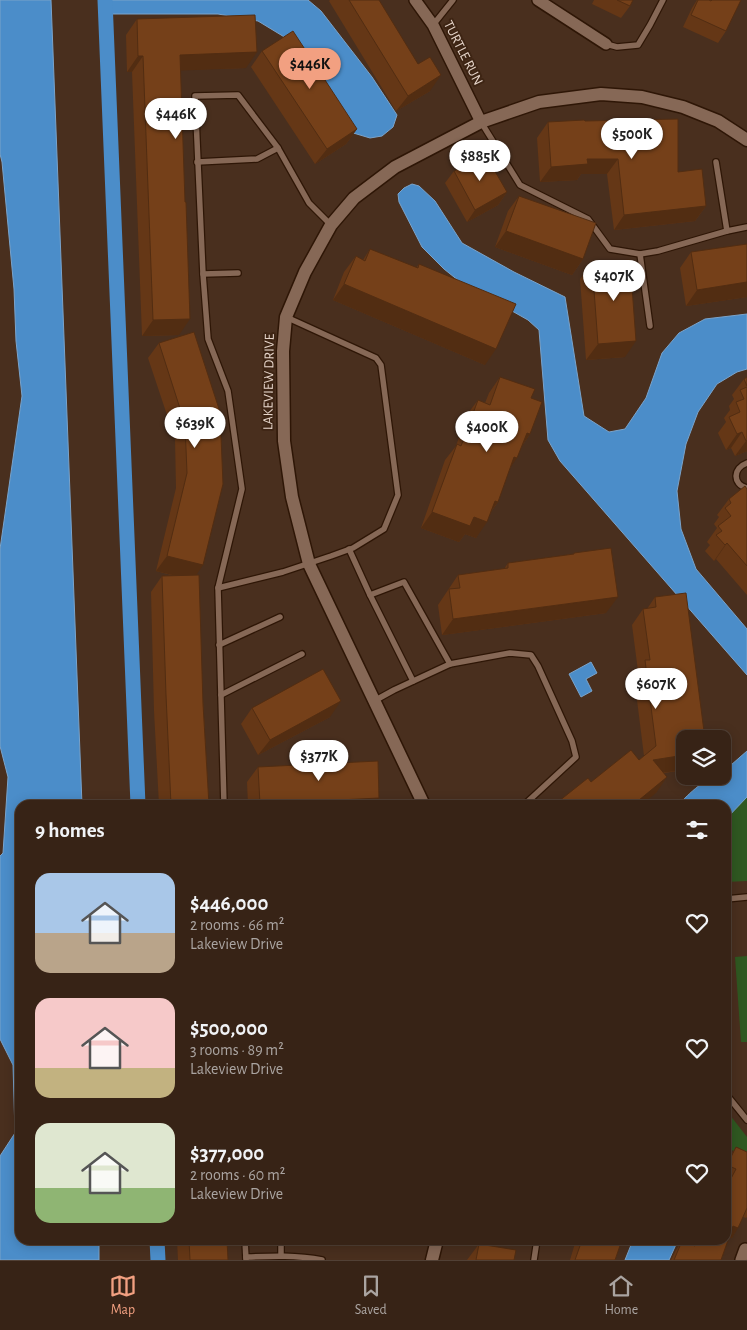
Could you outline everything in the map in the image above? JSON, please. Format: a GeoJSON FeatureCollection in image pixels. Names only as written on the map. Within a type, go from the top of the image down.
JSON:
{"type":"FeatureCollection","features":[{"type":"Feature","properties":{"kind":"street","name":"TURTLE RUN"},"geometry":{"type":"LineString","coordinates":[[415,0],[433,25],[481,122]]}},
{"type":"Feature","properties":{"kind":"street"},"geometry":{"type":"LineString","coordinates":[[538,0],[606,44]]}},
{"type":"Feature","properties":{"kind":"street","name":"LAKEVIEW DRIVE"},"geometry":{"type":"LineString","coordinates":[[422,800],[310,564],[292,497],[284,441],[283,351],[286,317],[305,272],[331,225],[354,198],[395,167],[481,122],[539,102],[601,94],[642,97],[683,107],[718,121],[747,140]]}},
{"type":"Feature","properties":{"kind":"street"},"geometry":{"type":"LineString","coordinates":[[432,1260],[436,1245]]}},
{"type":"Feature","properties":{"kind":"lane"},"geometry":{"type":"LineString","coordinates":[[433,25],[453,0]]}},
{"type":"Feature","properties":{"kind":"lane"},"geometry":{"type":"LineString","coordinates":[[606,44],[617,47],[638,45],[663,0]]}},
{"type":"Feature","properties":{"kind":"lane"},"geometry":{"type":"LineString","coordinates":[[224,800],[218,588],[242,489],[228,391],[208,339],[197,162],[195,96],[238,96],[278,148],[309,203],[331,225]]}},
{"type":"Feature","properties":{"kind":"lane"},"geometry":{"type":"LineString","coordinates":[[481,122],[520,185],[588,219],[610,250],[640,254],[658,251],[747,227]]}},
{"type":"Feature","properties":{"kind":"lane"},"geometry":{"type":"LineString","coordinates":[[197,162],[257,159],[278,148]]}},
{"type":"Feature","properties":{"kind":"lane"},"geometry":{"type":"LineString","coordinates":[[716,162],[727,231]]}},
{"type":"Feature","properties":{"kind":"lane"},"geometry":{"type":"LineString","coordinates":[[640,254],[650,326]]}},
{"type":"Feature","properties":{"kind":"lane"},"geometry":{"type":"LineString","coordinates":[[203,274],[238,272]]}},
{"type":"Feature","properties":{"kind":"lane"},"geometry":{"type":"LineString","coordinates":[[218,588],[310,564],[349,549],[384,529],[398,495],[381,365],[376,358],[286,317]]}},
{"type":"Feature","properties":{"kind":"lane"},"geometry":{"type":"LineString","coordinates":[[747,463],[741,465],[736,472],[736,480],[747,488]]}},
{"type":"Feature","properties":{"kind":"lane"},"geometry":{"type":"LineString","coordinates":[[349,549],[414,681]]}},
{"type":"Feature","properties":{"kind":"lane"},"geometry":{"type":"LineString","coordinates":[[370,595],[404,582],[450,664]]}},
{"type":"Feature","properties":{"kind":"lane"},"geometry":{"type":"LineString","coordinates":[[219,645],[280,617]]}},
{"type":"Feature","properties":{"kind":"lane"},"geometry":{"type":"LineString","coordinates":[[221,695],[302,654]]}},
{"type":"Feature","properties":{"kind":"lane"},"geometry":{"type":"LineString","coordinates":[[374,701],[450,664],[510,654],[531,655],[538,666],[572,741],[576,758],[530,800]]}},
{"type":"Feature","properties":{"kind":"lane"},"geometry":{"type":"LineString","coordinates":[[731,899],[747,897]]}},
{"type":"Feature","properties":{"kind":"lane"},"geometry":{"type":"LineString","coordinates":[[731,1100],[747,1120]]}},
{"type":"Feature","properties":{"kind":"lane"},"geometry":{"type":"LineString","coordinates":[[245,1245],[246,1259],[281,1256],[322,1260]]}},
{"type":"Feature","properties":{"kind":"lane"},"geometry":{"type":"LineString","coordinates":[[281,1245],[281,1256]]}},
{"type":"Feature","properties":{"kind":"lane"},"geometry":{"type":"LineString","coordinates":[[534,1260],[536,1245]]}},
{"type":"Feature","properties":{"kind":"green space"},"geometry":{"type":"Polygon","coordinates":[[[747,797],[747,881],[731,882],[731,814],[747,797]]]}},
{"type":"Feature","properties":{"kind":"green space"},"geometry":{"type":"Polygon","coordinates":[[[747,956],[747,1042],[741,1042],[735,957],[747,956]]]}},
{"type":"Feature","properties":{"kind":"green space"},"geometry":{"type":"Polygon","coordinates":[[[731,1116],[747,1137],[747,1156],[731,1150],[731,1116]]]}},
{"type":"Feature","properties":{"kind":"water"},"geometry":{"type":"Polygon","coordinates":[[[0,0],[51,0],[82,800],[15,800],[15,1133],[13,1065],[0,1039],[0,856],[3,853],[8,777],[0,746],[0,549],[22,396],[16,341],[14,289],[0,154],[0,0]]]}},
{"type":"Feature","properties":{"kind":"water"},"geometry":{"type":"Polygon","coordinates":[[[105,0],[308,0],[321,11],[372,77],[397,115],[393,127],[382,136],[370,138],[350,132],[286,38],[258,21],[218,14],[106,14],[105,0]]]}},
{"type":"Feature","properties":{"kind":"water"},"geometry":{"type":"Polygon","coordinates":[[[412,184],[419,186],[435,201],[462,243],[514,272],[565,297],[584,416],[609,432],[625,429],[646,398],[662,353],[679,333],[705,319],[747,314],[747,369],[737,372],[717,384],[698,412],[686,444],[677,491],[681,529],[696,569],[747,629],[747,675],[560,461],[548,440],[539,330],[528,320],[459,281],[422,247],[399,202],[398,194],[412,184]]]}},
{"type":"Feature","properties":{"kind":"water"},"geometry":{"type":"Polygon","coordinates":[[[591,662],[597,673],[586,679],[592,691],[581,697],[569,674],[591,662]]]}},
{"type":"Feature","properties":{"kind":"water"},"geometry":{"type":"Polygon","coordinates":[[[747,751],[747,797],[731,814],[731,800],[683,800],[700,785],[731,785],[731,765],[747,751]]]}},
{"type":"Feature","properties":{"kind":"water"},"geometry":{"type":"Polygon","coordinates":[[[15,1133],[15,1245],[99,1245],[99,1260],[0,1260],[0,1156],[15,1133]]]}},
{"type":"Feature","properties":{"kind":"water"},"geometry":{"type":"Polygon","coordinates":[[[631,1245],[676,1245],[669,1260],[625,1260],[631,1245]]]}},
{"type":"Feature","properties":{"kind":"building"},"geometry":{"type":"Polygon","coordinates":[[[349,0],[379,0],[418,64],[430,57],[441,75],[408,96],[349,0]]]}},
{"type":"Feature","properties":{"kind":"building"},"geometry":{"type":"Polygon","coordinates":[[[617,0],[633,0],[630,6],[617,0]]]}},
{"type":"Feature","properties":{"kind":"building"},"geometry":{"type":"Polygon","coordinates":[[[698,0],[741,0],[726,31],[691,15],[698,0]]]}},
{"type":"Feature","properties":{"kind":"building"},"geometry":{"type":"Polygon","coordinates":[[[255,15],[257,52],[180,55],[190,319],[153,320],[143,56],[138,56],[137,19],[255,15]]]}},
{"type":"Feature","properties":{"kind":"building"},"geometry":{"type":"Polygon","coordinates":[[[293,31],[357,129],[327,149],[262,51],[293,31]]]}},
{"type":"Feature","properties":{"kind":"building"},"geometry":{"type":"Polygon","coordinates":[[[678,119],[678,172],[702,169],[706,206],[624,215],[618,159],[587,159],[588,164],[551,167],[548,122],[678,119]]]}},
{"type":"Feature","properties":{"kind":"building"},"geometry":{"type":"Polygon","coordinates":[[[485,154],[507,192],[475,210],[454,171],[485,154]]]}},
{"type":"Feature","properties":{"kind":"building"},"geometry":{"type":"Polygon","coordinates":[[[519,196],[596,223],[583,259],[506,231],[519,196]]]}},
{"type":"Feature","properties":{"kind":"building"},"geometry":{"type":"Polygon","coordinates":[[[747,244],[747,282],[697,290],[691,252],[747,244]]]}},
{"type":"Feature","properties":{"kind":"building"},"geometry":{"type":"Polygon","coordinates":[[[370,249],[418,268],[419,264],[516,304],[496,349],[344,284],[356,256],[365,261],[370,249]]]}},
{"type":"Feature","properties":{"kind":"building"},"geometry":{"type":"Polygon","coordinates":[[[630,260],[636,341],[598,344],[592,263],[630,260]]]}},
{"type":"Feature","properties":{"kind":"building"},"geometry":{"type":"Polygon","coordinates":[[[194,332],[220,412],[223,484],[203,565],[167,556],[187,473],[185,424],[159,343],[194,332]]]}},
{"type":"Feature","properties":{"kind":"building"},"geometry":{"type":"Polygon","coordinates":[[[500,377],[535,389],[531,398],[542,402],[530,434],[527,433],[517,458],[514,457],[498,502],[495,501],[487,522],[474,517],[470,526],[432,512],[457,444],[461,446],[478,400],[490,405],[500,377]]]}},
{"type":"Feature","properties":{"kind":"building"},"geometry":{"type":"Polygon","coordinates":[[[747,387],[746,441],[742,432],[737,434],[729,417],[740,412],[736,402],[744,399],[740,390],[747,387]]]}},
{"type":"Feature","properties":{"kind":"building"},"geometry":{"type":"Polygon","coordinates":[[[745,486],[747,489],[747,566],[727,543],[725,545],[716,535],[722,531],[718,526],[731,516],[725,508],[731,503],[729,499],[745,486]]]}},
{"type":"Feature","properties":{"kind":"building"},"geometry":{"type":"Polygon","coordinates":[[[611,548],[618,597],[453,619],[449,589],[460,588],[458,575],[508,568],[508,563],[611,548]]]}},
{"type":"Feature","properties":{"kind":"building"},"geometry":{"type":"Polygon","coordinates":[[[199,575],[203,704],[209,800],[171,800],[162,576],[199,575]]]}},
{"type":"Feature","properties":{"kind":"building"},"geometry":{"type":"Polygon","coordinates":[[[686,593],[704,730],[676,730],[676,756],[653,760],[667,777],[639,800],[560,800],[588,778],[591,782],[631,750],[639,760],[656,746],[645,660],[650,660],[643,609],[656,607],[655,597],[686,593]]]}},
{"type":"Feature","properties":{"kind":"building"},"geometry":{"type":"Polygon","coordinates":[[[323,669],[341,701],[270,740],[252,708],[323,669]]]}},
{"type":"Feature","properties":{"kind":"building"},"geometry":{"type":"Polygon","coordinates":[[[378,761],[379,798],[260,800],[258,767],[378,761]]]}},
{"type":"Feature","properties":{"kind":"building"},"geometry":{"type":"Polygon","coordinates":[[[736,1147],[747,1152],[747,1208],[738,1228],[733,1226],[731,1232],[731,1178],[736,1169],[731,1167],[731,1157],[736,1147]]]}},
{"type":"Feature","properties":{"kind":"building"},"geometry":{"type":"Polygon","coordinates":[[[189,1245],[227,1245],[228,1260],[190,1260],[189,1245]]]}},
{"type":"Feature","properties":{"kind":"building"},"geometry":{"type":"Polygon","coordinates":[[[479,1245],[516,1250],[514,1260],[476,1260],[479,1245]]]}},
{"type":"Feature","properties":{"kind":"building"},"geometry":{"type":"Polygon","coordinates":[[[580,1245],[620,1245],[615,1260],[575,1260],[580,1245]]]}},
{"type":"Feature","properties":{"kind":"building"},"geometry":{"type":"Polygon","coordinates":[[[680,1245],[726,1245],[721,1260],[674,1260],[680,1245]]]}},
{"type":"Feature","properties":{"kind":"waterway"},"geometry":{"type":"LineString","coordinates":[[105,0],[138,800]]}},
{"type":"Feature","properties":{"kind":"waterway"},"geometry":{"type":"LineString","coordinates":[[157,1245],[158,1260]]}}]}
